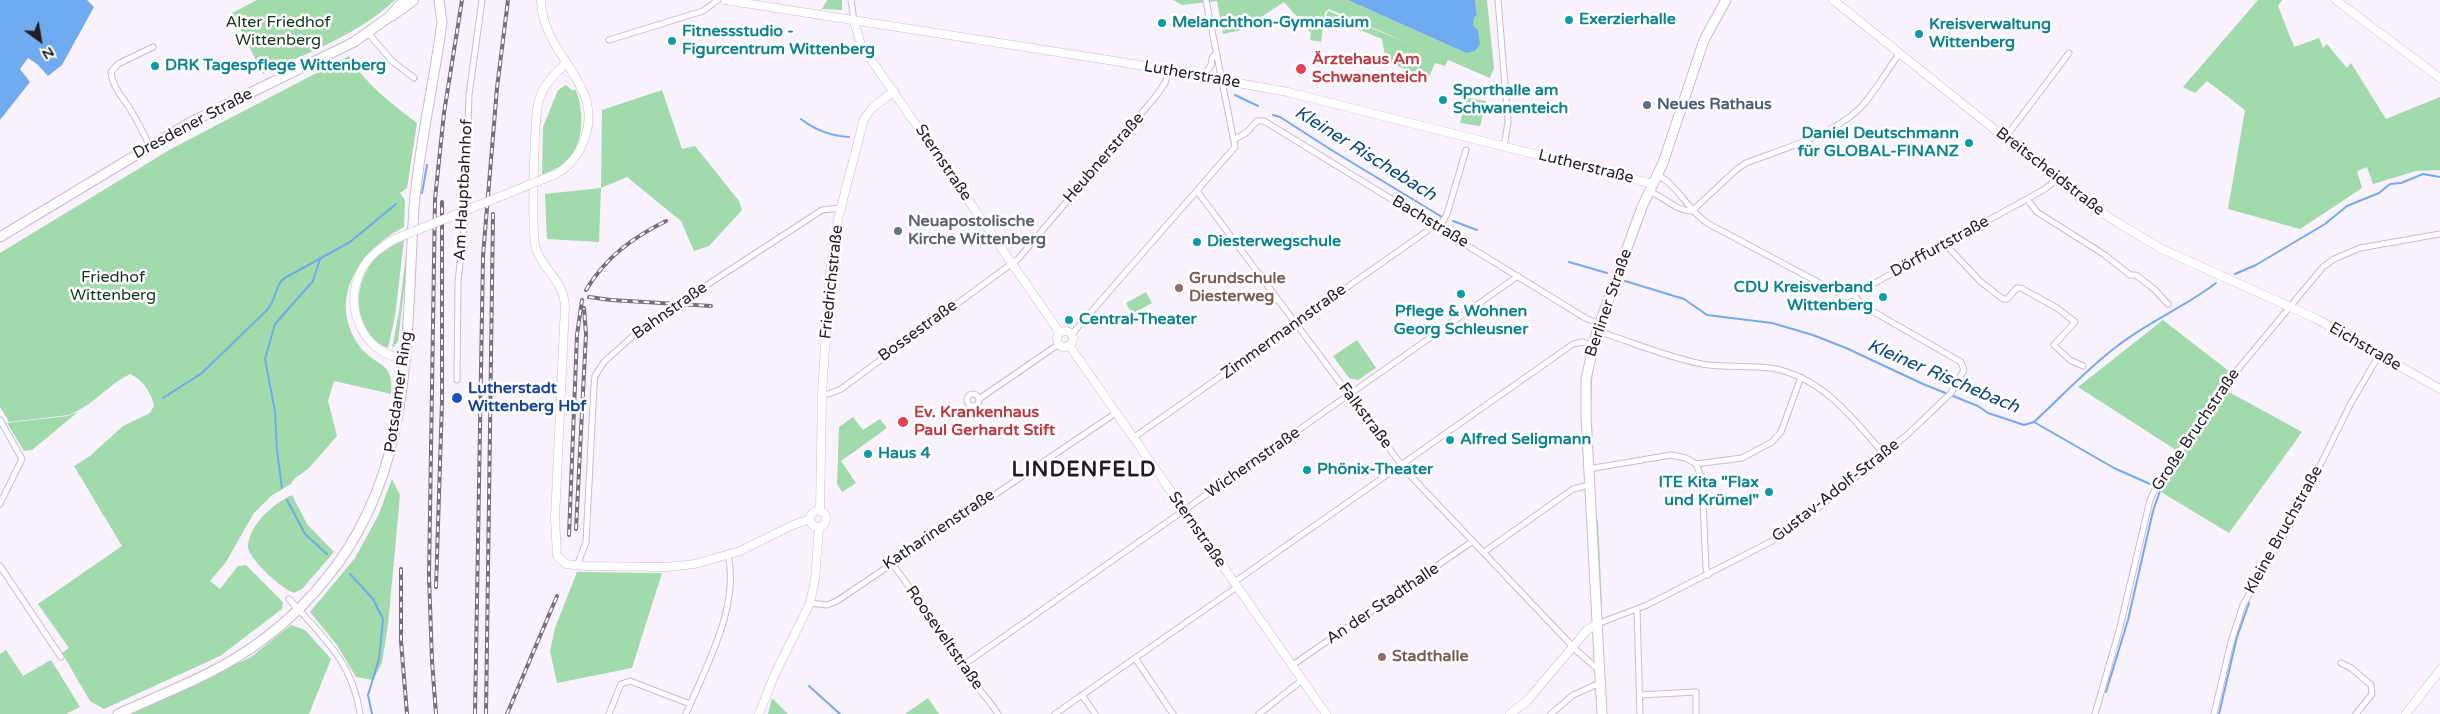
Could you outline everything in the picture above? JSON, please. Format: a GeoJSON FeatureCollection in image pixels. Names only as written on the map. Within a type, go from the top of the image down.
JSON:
{"type":"FeatureCollection","features":[{"type":"Feature","properties":{"kind":"main road"},"geometry":{"type":"LineString","coordinates":[[389,17],[404,0]]}},
{"type":"Feature","properties":{"kind":"main road"},"geometry":{"type":"LineString","coordinates":[[389,17],[400,12],[414,0]]}},
{"type":"Feature","properties":{"kind":"main road","name":"Potsdamer Ring"},"geometry":{"type":"LineString","coordinates":[[118,714],[228,663],[272,633],[298,609],[345,555],[361,531],[374,502],[395,434],[405,359],[416,188],[442,22],[439,0]]}},
{"type":"Feature","properties":{"kind":"main road","name":"Berliner Straße"},"geometry":{"type":"LineString","coordinates":[[1602,714],[1585,398],[1592,345],[1651,187],[1658,174],[1704,40],[1726,0]]}},
{"type":"Feature","properties":{"kind":"main road","name":"Dresdener Straße"},"geometry":{"type":"LineString","coordinates":[[0,237],[150,146],[212,111],[344,47],[368,33],[389,17]]}},
{"type":"Feature","properties":{"kind":"street","name":"Am Hauptbahnhof"},"geometry":{"type":"LineString","coordinates":[[457,380],[458,278],[465,220],[470,95],[482,0]]}},
{"type":"Feature","properties":{"kind":"street"},"geometry":{"type":"LineString","coordinates":[[405,359],[389,356],[369,341],[358,323],[355,301],[358,279],[364,265],[378,250],[395,239],[556,174],[570,164],[580,151],[588,121],[584,95],[546,29],[541,0]]}},
{"type":"Feature","properties":{"kind":"street"},"geometry":{"type":"LineString","coordinates":[[609,40],[704,11],[718,0]]}},
{"type":"Feature","properties":{"kind":"street","name":"Lutherstraße"},"geometry":{"type":"LineString","coordinates":[[725,0],[1203,76],[1306,96],[1504,146],[1651,187]]}},
{"type":"Feature","properties":{"kind":"street"},"geometry":{"type":"LineString","coordinates":[[851,0],[854,21],[862,45],[894,91]]}},
{"type":"Feature","properties":{"kind":"street"},"geometry":{"type":"LineString","coordinates":[[1071,335],[1066,332],[1060,333],[1057,338],[1059,344],[1063,347],[1069,346],[1072,340],[1071,335],[1235,147],[1235,139],[1221,80],[1206,0]]}},
{"type":"Feature","properties":{"kind":"street"},"geometry":{"type":"LineString","coordinates":[[1498,0],[1508,122],[1504,146]]}},
{"type":"Feature","properties":{"kind":"street"},"geometry":{"type":"LineString","coordinates":[[2336,0],[2440,78]]}},
{"type":"Feature","properties":{"kind":"street","name":"Breitscheidstraße"},"geometry":{"type":"LineString","coordinates":[[1836,1],[2099,212],[2162,249],[2290,306]]}},
{"type":"Feature","properties":{"kind":"street"},"geometry":{"type":"LineString","coordinates":[[368,33],[392,61],[414,78]]}},
{"type":"Feature","properties":{"kind":"street"},"geometry":{"type":"LineString","coordinates":[[150,146],[132,112],[124,104],[111,72],[118,64],[153,46]]}},
{"type":"Feature","properties":{"kind":"street"},"geometry":{"type":"LineString","coordinates":[[1651,187],[1682,211],[1692,211],[1746,163],[1822,132],[1852,115],[1862,106],[1900,53]]}},
{"type":"Feature","properties":{"kind":"street"},"geometry":{"type":"LineString","coordinates":[[2005,138],[2069,53]]}},
{"type":"Feature","properties":{"kind":"street"},"geometry":{"type":"LineString","coordinates":[[1203,76],[1216,54]]}},
{"type":"Feature","properties":{"kind":"street"},"geometry":{"type":"LineString","coordinates":[[566,64],[551,77],[537,106],[534,233],[538,253],[559,283],[564,299],[555,550],[560,561],[577,566],[675,566],[703,563],[728,556],[770,538],[798,523],[810,520]]}},
{"type":"Feature","properties":{"kind":"street","name":"Heubnerstraße"},"geometry":{"type":"LineString","coordinates":[[1012,263],[1156,96],[1165,83],[1169,71]]}},
{"type":"Feature","properties":{"kind":"street","name":"Friedrichstraße"},"geometry":{"type":"LineString","coordinates":[[759,714],[774,676],[810,603],[816,579],[819,527],[824,524],[826,519],[825,514],[820,511],[822,394],[829,280],[840,208],[866,115],[876,104],[894,91]]}},
{"type":"Feature","properties":{"kind":"street","name":"Sternstraße"},"geometry":{"type":"LineString","coordinates":[[894,91],[1060,333]]}},
{"type":"Feature","properties":{"kind":"street","name":"Bachstraße"},"geometry":{"type":"LineString","coordinates":[[1235,139],[1246,133],[1260,119],[1440,228],[1598,327],[1685,360],[1705,364],[1771,368],[1801,377],[1828,393],[1840,403],[1883,453]]}},
{"type":"Feature","properties":{"kind":"street"},"geometry":{"type":"LineString","coordinates":[[1440,228],[1447,214],[1466,150]]}},
{"type":"Feature","properties":{"kind":"street"},"geometry":{"type":"LineString","coordinates":[[1658,174],[1672,185],[1688,203],[1692,211],[1718,229],[1842,295],[1853,296]]}},
{"type":"Feature","properties":{"kind":"street","name":"Dörffurtstraße"},"geometry":{"type":"LineString","coordinates":[[1853,296],[2046,189],[2057,179]]}},
{"type":"Feature","properties":{"kind":"street","name":"Falkstraße"},"geometry":{"type":"LineString","coordinates":[[1197,191],[1210,204],[1212,211],[1402,464],[1473,541],[1599,671]]}},
{"type":"Feature","properties":{"kind":"street"},"geometry":{"type":"LineString","coordinates":[[2027,199],[2037,212],[2105,255],[2130,275],[2136,275],[2155,290],[2168,304]]}},
{"type":"Feature","properties":{"kind":"street","name":"Bahnstraße"},"geometry":{"type":"LineString","coordinates":[[577,566],[586,542],[594,385],[595,376],[599,369],[644,326],[662,313],[822,210],[840,208]]}},
{"type":"Feature","properties":{"kind":"street","name":"Zimmermannstraße"},"geometry":{"type":"LineString","coordinates":[[1134,438],[1427,231],[1433,224]]}},
{"type":"Feature","properties":{"kind":"street","name":"Große Bruchstraße"},"geometry":{"type":"LineString","coordinates":[[2095,714],[2119,631],[2146,515],[2156,487],[2234,374],[2317,273],[2342,255],[2360,248],[2440,234]]}},
{"type":"Feature","properties":{"kind":"street"},"geometry":{"type":"LineString","coordinates":[[1945,244],[1975,276],[2003,299],[2007,299],[2018,288],[2021,288],[2057,308],[2075,322],[2054,345],[2070,360],[2083,366]]}},
{"type":"Feature","properties":{"kind":"street","name":"Bossestraße"},"geometry":{"type":"LineString","coordinates":[[822,394],[829,394],[841,389],[1012,263]]}},
{"type":"Feature","properties":{"kind":"street","name":"Wichernstraße"},"geometry":{"type":"LineString","coordinates":[[962,666],[1518,276]]}},
{"type":"Feature","properties":{"kind":"street","name":"Gustav-Adolf-Straße"},"geometry":{"type":"LineString","coordinates":[[1597,624],[1637,609],[1708,575],[1774,540],[1835,495],[1908,434],[1951,393],[1962,374],[1963,366],[1958,359],[1867,308],[1853,296]]}},
{"type":"Feature","properties":{"kind":"street","name":"Eichstraße"},"geometry":{"type":"LineString","coordinates":[[2290,306],[2440,389]]}},
{"type":"Feature","properties":{"kind":"street"},"geometry":{"type":"LineString","coordinates":[[1055,714],[1402,464],[1573,344],[1582,342],[1592,345]]}},
{"type":"Feature","properties":{"kind":"street"},"geometry":{"type":"LineString","coordinates":[[979,399],[1059,344]]}},
{"type":"Feature","properties":{"kind":"street","name":"Sternstraße"},"geometry":{"type":"LineString","coordinates":[[1069,346],[1301,681],[1326,714]]}},
{"type":"Feature","properties":{"kind":"street","name":"Kleine Bruchstraße"},"geometry":{"type":"LineString","coordinates":[[2214,714],[2230,642],[2243,606],[2290,525],[2351,403],[2379,355]]}},
{"type":"Feature","properties":{"kind":"street"},"geometry":{"type":"LineString","coordinates":[[1696,464],[1742,458],[1772,442],[1781,432],[1801,377]]}},
{"type":"Feature","properties":{"kind":"street","name":"Katharinenstraße"},"geometry":{"type":"LineString","coordinates":[[810,603],[823,605],[833,603],[891,562],[1116,413]]}},
{"type":"Feature","properties":{"kind":"street"},"geometry":{"type":"LineString","coordinates":[[0,420],[22,459],[0,504]]}},
{"type":"Feature","properties":{"kind":"street"},"geometry":{"type":"LineString","coordinates":[[1588,469],[1671,455],[1686,458],[1696,464],[1702,479],[1706,568],[1708,575]]}},
{"type":"Feature","properties":{"kind":"street"},"geometry":{"type":"LineString","coordinates":[[1484,552],[1573,489],[1589,485]]}},
{"type":"Feature","properties":{"kind":"street"},"geometry":{"type":"LineString","coordinates":[[810,520],[813,513],[820,511]]}},
{"type":"Feature","properties":{"kind":"street"},"geometry":{"type":"LineString","coordinates":[[810,520],[813,525],[819,527]]}},
{"type":"Feature","properties":{"kind":"street","name":"An der Stadthalle"},"geometry":{"type":"LineString","coordinates":[[1291,666],[1473,541]]}},
{"type":"Feature","properties":{"kind":"street"},"geometry":{"type":"LineString","coordinates":[[686,714],[726,615],[730,569],[728,556]]}},
{"type":"Feature","properties":{"kind":"street","name":"Rooseveltstraße"},"geometry":{"type":"LineString","coordinates":[[891,562],[948,640],[952,653],[973,685],[986,696],[998,714]]}},
{"type":"Feature","properties":{"kind":"street"},"geometry":{"type":"LineString","coordinates":[[0,566],[61,656]]}},
{"type":"Feature","properties":{"kind":"street"},"geometry":{"type":"LineString","coordinates":[[289,599],[328,641],[342,661],[355,687],[360,714]]}},
{"type":"Feature","properties":{"kind":"street"},"geometry":{"type":"LineString","coordinates":[[1637,609],[1640,714]]}},
{"type":"Feature","properties":{"kind":"street"},"geometry":{"type":"LineString","coordinates":[[1510,714],[1527,701],[1588,629],[1597,624]]}},
{"type":"Feature","properties":{"kind":"street"},"geometry":{"type":"LineString","coordinates":[[1135,658],[1174,714]]}},
{"type":"Feature","properties":{"kind":"street"},"geometry":{"type":"LineString","coordinates":[[2341,663],[2351,668],[2371,685],[2372,694],[2356,714]]}},
{"type":"Feature","properties":{"kind":"street"},"geometry":{"type":"LineString","coordinates":[[2406,714],[2440,670]]}},
{"type":"Feature","properties":{"kind":"street"},"geometry":{"type":"LineString","coordinates":[[609,714],[621,684],[630,681],[690,704]]}},
{"type":"Feature","properties":{"kind":"street"},"geometry":{"type":"LineString","coordinates":[[1259,714],[1301,681]]}},
{"type":"Feature","properties":{"kind":"street"},"geometry":{"type":"LineString","coordinates":[[1551,714],[1573,695],[1600,683]]}},
{"type":"Feature","properties":{"kind":"street"},"geometry":{"type":"LineString","coordinates":[[1640,695],[1696,692],[1696,714]]}},
{"type":"Feature","properties":{"kind":"street"},"geometry":{"type":"LineString","coordinates":[[1082,695],[1095,714]]}},
{"type":"Feature","properties":{"kind":"green space","name":"Alter Friedhof Wittenberg"},"geometry":{"type":"Polygon","coordinates":[[[257,0],[395,0],[381,12],[349,33],[263,74],[232,13],[257,0]]]}},
{"type":"Feature","properties":{"kind":"green space"},"geometry":{"type":"Polygon","coordinates":[[[827,0],[842,0],[842,10],[822,9],[827,0]]]}},
{"type":"Feature","properties":{"kind":"green space"},"geometry":{"type":"Polygon","coordinates":[[[1173,0],[1348,0],[1466,53],[1474,18],[1477,15],[1475,0],[1487,0],[1494,68],[1490,78],[1448,60],[1445,66],[1435,63],[1428,79],[1386,61],[1382,39],[1326,16],[1328,11],[1411,44],[1329,9],[1325,12],[1321,42],[1310,40],[1311,33],[1284,2],[1242,30],[1223,34],[1217,1],[1182,5],[1173,0]]]}},
{"type":"Feature","properties":{"kind":"green space"},"geometry":{"type":"Polygon","coordinates":[[[2258,0],[2282,0],[2278,6],[2294,47],[2319,38],[2323,48],[2327,44],[2347,68],[2351,63],[2386,119],[2440,97],[2440,170],[2416,171],[2373,184],[2367,167],[2357,171],[2362,188],[2300,229],[2228,209],[2245,110],[2207,81],[2195,93],[2183,87],[2258,0]]]}},
{"type":"Feature","properties":{"kind":"green space","name":"Friedhof Wittenberg"},"geometry":{"type":"Polygon","coordinates":[[[349,56],[371,85],[417,123],[407,188],[400,193],[405,200],[404,227],[388,236],[362,261],[353,276],[348,292],[346,309],[349,326],[358,344],[364,352],[387,369],[390,375],[391,394],[334,381],[328,401],[337,436],[309,468],[294,479],[291,484],[271,496],[254,513],[226,562],[210,581],[220,589],[238,566],[246,565],[279,598],[283,603],[282,609],[220,656],[104,709],[90,701],[62,653],[69,648],[38,604],[122,546],[74,466],[90,456],[123,426],[150,413],[154,406],[146,387],[130,374],[69,415],[9,422],[0,407],[0,253],[171,149],[349,56]]]}},
{"type":"Feature","properties":{"kind":"green space"},"geometry":{"type":"Polygon","coordinates":[[[566,85],[573,91],[575,89],[581,109],[578,142],[574,152],[567,161],[542,175],[543,127],[558,90],[566,85]]]}},
{"type":"Feature","properties":{"kind":"green space"},"geometry":{"type":"Polygon","coordinates":[[[662,90],[682,149],[695,146],[739,201],[742,210],[709,246],[694,251],[681,221],[627,177],[601,188],[602,110],[662,90]]]}},
{"type":"Feature","properties":{"kind":"green space"},"geometry":{"type":"Polygon","coordinates":[[[1467,98],[1486,101],[1480,126],[1460,123],[1467,98]]]}},
{"type":"Feature","properties":{"kind":"green space"},"geometry":{"type":"Polygon","coordinates":[[[601,188],[599,242],[547,239],[545,194],[601,188]]]}},
{"type":"Feature","properties":{"kind":"green space"},"geometry":{"type":"Polygon","coordinates":[[[410,238],[398,341],[392,349],[399,312],[408,239],[410,238]]]}},
{"type":"Feature","properties":{"kind":"green space"},"geometry":{"type":"Polygon","coordinates":[[[404,240],[395,316],[388,348],[377,343],[363,325],[360,314],[360,290],[363,278],[375,259],[389,248],[404,240]]]}},
{"type":"Feature","properties":{"kind":"green space"},"geometry":{"type":"Polygon","coordinates":[[[1146,292],[1152,303],[1132,314],[1126,303],[1146,292]]]}},
{"type":"Feature","properties":{"kind":"green space"},"geometry":{"type":"Polygon","coordinates":[[[2163,320],[2230,372],[2229,392],[2302,432],[2229,533],[2161,492],[2186,453],[2176,450],[2078,387],[2163,320]]]}},
{"type":"Feature","properties":{"kind":"green space"},"geometry":{"type":"Polygon","coordinates":[[[1357,340],[1376,368],[1358,380],[1349,378],[1333,356],[1357,340]]]}},
{"type":"Feature","properties":{"kind":"green space"},"geometry":{"type":"Polygon","coordinates":[[[1593,361],[1591,407],[1594,462],[1590,395],[1593,361]]]}},
{"type":"Feature","properties":{"kind":"green space"},"geometry":{"type":"Polygon","coordinates":[[[78,412],[32,450],[24,451],[7,423],[68,416],[78,412]]]}},
{"type":"Feature","properties":{"kind":"green space"},"geometry":{"type":"Polygon","coordinates":[[[853,417],[863,430],[880,419],[887,428],[841,461],[856,483],[842,492],[837,484],[839,427],[853,417]]]}},
{"type":"Feature","properties":{"kind":"green space"},"geometry":{"type":"Polygon","coordinates":[[[392,479],[400,495],[388,625],[382,663],[373,680],[356,677],[337,645],[310,612],[355,558],[378,516],[392,479]]]}},
{"type":"Feature","properties":{"kind":"green space"},"geometry":{"type":"Polygon","coordinates":[[[292,495],[307,524],[334,552],[302,589],[294,593],[268,574],[255,560],[248,548],[249,539],[257,523],[277,504],[292,495]]]}},
{"type":"Feature","properties":{"kind":"green space"},"geometry":{"type":"Polygon","coordinates":[[[1596,521],[1598,521],[1602,606],[1600,606],[1596,521]]]}},
{"type":"Feature","properties":{"kind":"green space"},"geometry":{"type":"Polygon","coordinates":[[[577,572],[662,573],[632,668],[557,683],[550,651],[555,628],[577,572]]]}},
{"type":"Feature","properties":{"kind":"green space"},"geometry":{"type":"Polygon","coordinates":[[[291,625],[305,630],[331,659],[309,714],[129,714],[251,657],[291,625]]]}},
{"type":"Feature","properties":{"kind":"green space"},"geometry":{"type":"Polygon","coordinates":[[[6,650],[23,676],[51,660],[80,707],[66,714],[0,714],[0,654],[6,650]]]}},
{"type":"Feature","properties":{"kind":"green space"},"geometry":{"type":"Polygon","coordinates":[[[772,698],[788,714],[768,714],[772,698]]]}},
{"type":"Feature","properties":{"kind":"green space"},"geometry":{"type":"Polygon","coordinates":[[[928,698],[939,714],[905,714],[928,698]]]}},
{"type":"Feature","properties":{"kind":"water"},"geometry":{"type":"Polygon","coordinates":[[[0,0],[87,0],[94,7],[62,65],[48,76],[37,64],[28,58],[20,69],[30,82],[0,120],[0,0]]]}},
{"type":"Feature","properties":{"kind":"water"},"geometry":{"type":"Polygon","coordinates":[[[1348,0],[1475,0],[1477,15],[1474,18],[1473,26],[1478,30],[1480,44],[1475,51],[1466,53],[1348,0]]]}},
{"type":"Feature","properties":{"kind":"waterway","name":"Kleiner Rischebach"},"geometry":{"type":"LineString","coordinates":[[1235,95],[1258,106]]}},
{"type":"Feature","properties":{"kind":"waterway","name":"Kleiner Rischebach"},"geometry":{"type":"LineString","coordinates":[[1273,115],[1280,117],[1442,217]]}},
{"type":"Feature","properties":{"kind":"waterway"},"geometry":{"type":"LineString","coordinates":[[801,119],[824,132],[849,137]]}},
{"type":"Feature","properties":{"kind":"waterway"},"geometry":{"type":"LineString","coordinates":[[422,193],[427,165]]}},
{"type":"Feature","properties":{"kind":"waterway","name":"Kleiner Rischebach"},"geometry":{"type":"LineString","coordinates":[[2235,274],[2256,265],[2325,224],[2347,206],[2379,193],[2390,184],[2401,183],[2423,174],[2440,177]]}},
{"type":"Feature","properties":{"kind":"waterway"},"geometry":{"type":"LineString","coordinates":[[163,398],[202,373],[267,310],[283,279],[350,242],[396,204]]}},
{"type":"Feature","properties":{"kind":"waterway","name":"Kleiner Rischebach"},"geometry":{"type":"LineString","coordinates":[[1453,221],[1477,230]]}},
{"type":"Feature","properties":{"kind":"waterway"},"geometry":{"type":"LineString","coordinates":[[282,488],[277,450],[275,411],[265,359],[275,324],[313,281],[320,259]]}},
{"type":"Feature","properties":{"kind":"waterway","name":"Kleiner Rischebach"},"geometry":{"type":"LineString","coordinates":[[1569,262],[1607,273]]}},
{"type":"Feature","properties":{"kind":"waterway","name":"Kleiner Rischebach"},"geometry":{"type":"LineString","coordinates":[[1625,281],[1684,299],[1707,315],[1772,323],[1813,335],[1846,348],[1923,384],[1978,406],[1988,413],[2024,425],[2034,422],[2095,364],[2128,338],[2192,300],[2216,283]]}},
{"type":"Feature","properties":{"kind":"waterway"},"geometry":{"type":"LineString","coordinates":[[2034,422],[2114,468],[2150,484],[2160,491],[2153,511],[2128,620],[2106,692]]}},
{"type":"Feature","properties":{"kind":"waterway"},"geometry":{"type":"LineString","coordinates":[[287,500],[305,534],[327,554]]}},
{"type":"Feature","properties":{"kind":"waterway"},"geometry":{"type":"LineString","coordinates":[[350,574],[373,599],[383,619],[379,659],[368,695],[372,714]]}},
{"type":"Feature","properties":{"kind":"waterway"},"geometry":{"type":"LineString","coordinates":[[2219,714],[2237,637],[2249,603]]}},
{"type":"Feature","properties":{"kind":"waterway"},"geometry":{"type":"LineString","coordinates":[[809,686],[840,714]]}},
{"type":"Feature","properties":{"kind":"railway"},"geometry":{"type":"LineString","coordinates":[[436,714],[429,576],[435,199],[444,113],[462,0]]}},
{"type":"Feature","properties":{"kind":"railway"},"geometry":{"type":"LineString","coordinates":[[475,714],[483,256],[497,88],[508,0]]}},
{"type":"Feature","properties":{"kind":"railway"},"geometry":{"type":"LineString","coordinates":[[436,587],[442,402],[442,202]]}},
{"type":"Feature","properties":{"kind":"railway"},"geometry":{"type":"LineString","coordinates":[[486,714],[493,214]]}},
{"type":"Feature","properties":{"kind":"railway"},"geometry":{"type":"LineString","coordinates":[[586,290],[611,258],[642,234],[666,221]]}},
{"type":"Feature","properties":{"kind":"railway"},"geometry":{"type":"LineString","coordinates":[[589,297],[711,306]]}},
{"type":"Feature","properties":{"kind":"railway"},"geometry":{"type":"LineString","coordinates":[[569,535],[577,335],[582,300]]}},
{"type":"Feature","properties":{"kind":"railway"},"geometry":{"type":"LineString","coordinates":[[576,529],[586,334],[584,308]]}},
{"type":"Feature","properties":{"kind":"railway"},"geometry":{"type":"LineString","coordinates":[[401,569],[401,641],[407,714]]}},
{"type":"Feature","properties":{"kind":"railway"},"geometry":{"type":"LineString","coordinates":[[507,714],[557,596]]}},
{"type":"Feature","properties":{"kind":"place","name":"Exerzierhalle"},"geometry":{"type":"Point","coordinates":[1569,20]}},
{"type":"Feature","properties":{"kind":"place","name":"Melanchthon-Gymnasium"},"geometry":{"type":"Point","coordinates":[1162,23]}},
{"type":"Feature","properties":{"kind":"place","name":"Kreisverwaltung Wittenberg"},"geometry":{"type":"Point","coordinates":[1919,34]}},
{"type":"Feature","properties":{"kind":"place","name":"Fitnessstudio - Figurcentrum Wittenberg"},"geometry":{"type":"Point","coordinates":[672,41]}},
{"type":"Feature","properties":{"kind":"place","name":"DRK Tagespflege Wittenberg"},"geometry":{"type":"Point","coordinates":[155,66]}},
{"type":"Feature","properties":{"kind":"place","name":"Ärztehaus Am Schwanenteich"},"geometry":{"type":"Point","coordinates":[1301,69]}},
{"type":"Feature","properties":{"kind":"place","name":"Sporthalle am Schwanenteich"},"geometry":{"type":"Point","coordinates":[1443,100]}},
{"type":"Feature","properties":{"kind":"place","name":"Neues Rathaus"},"geometry":{"type":"Point","coordinates":[1647,105]}},
{"type":"Feature","properties":{"kind":"place","name":"Daniel Deutschmann für GLOBAL-FINANZ"},"geometry":{"type":"Point","coordinates":[1969,143]}},
{"type":"Feature","properties":{"kind":"place","name":"Neuapostolische Kirche Wittenberg"},"geometry":{"type":"Point","coordinates":[898,231]}},
{"type":"Feature","properties":{"kind":"place","name":"Diesterwegschule"},"geometry":{"type":"Point","coordinates":[1197,242]}},
{"type":"Feature","properties":{"kind":"place","name":"Grundschule Diesterweg"},"geometry":{"type":"Point","coordinates":[1179,288]}},
{"type":"Feature","properties":{"kind":"place","name":"Pflege & Wohnen Georg Schleusner"},"geometry":{"type":"Point","coordinates":[1461,294]}},
{"type":"Feature","properties":{"kind":"place","name":"CDU Kreisverband Wittenberg"},"geometry":{"type":"Point","coordinates":[1883,297]}},
{"type":"Feature","properties":{"kind":"place","name":"Central-Theater"},"geometry":{"type":"Point","coordinates":[1069,320]}},
{"type":"Feature","properties":{"kind":"place","name":"Lutherstadt Wittenberg Hbf"},"geometry":{"type":"Point","coordinates":[457,398]}},
{"type":"Feature","properties":{"kind":"place","name":"Ev. Krankenhaus Paul Gerhardt Stift"},"geometry":{"type":"Point","coordinates":[903,422]}},
{"type":"Feature","properties":{"kind":"place","name":"Alfred Seligmann"},"geometry":{"type":"Point","coordinates":[1450,440]}},
{"type":"Feature","properties":{"kind":"place","name":"Haus 4"},"geometry":{"type":"Point","coordinates":[868,454]}},
{"type":"Feature","properties":{"kind":"place","name":"Phönix-Theater"},"geometry":{"type":"Point","coordinates":[1307,470]}},
{"type":"Feature","properties":{"kind":"place","name":"ITE Kita \"Flax und Krümel\""},"geometry":{"type":"Point","coordinates":[1769,492]}},
{"type":"Feature","properties":{"kind":"place","name":"Stadthalle"},"geometry":{"type":"Point","coordinates":[1382,657]}},
{"type":"Feature","properties":{"kind":"district","name":"LINDENFELD"},"geometry":{"type":"Point","coordinates":[1084,470]}}]}
